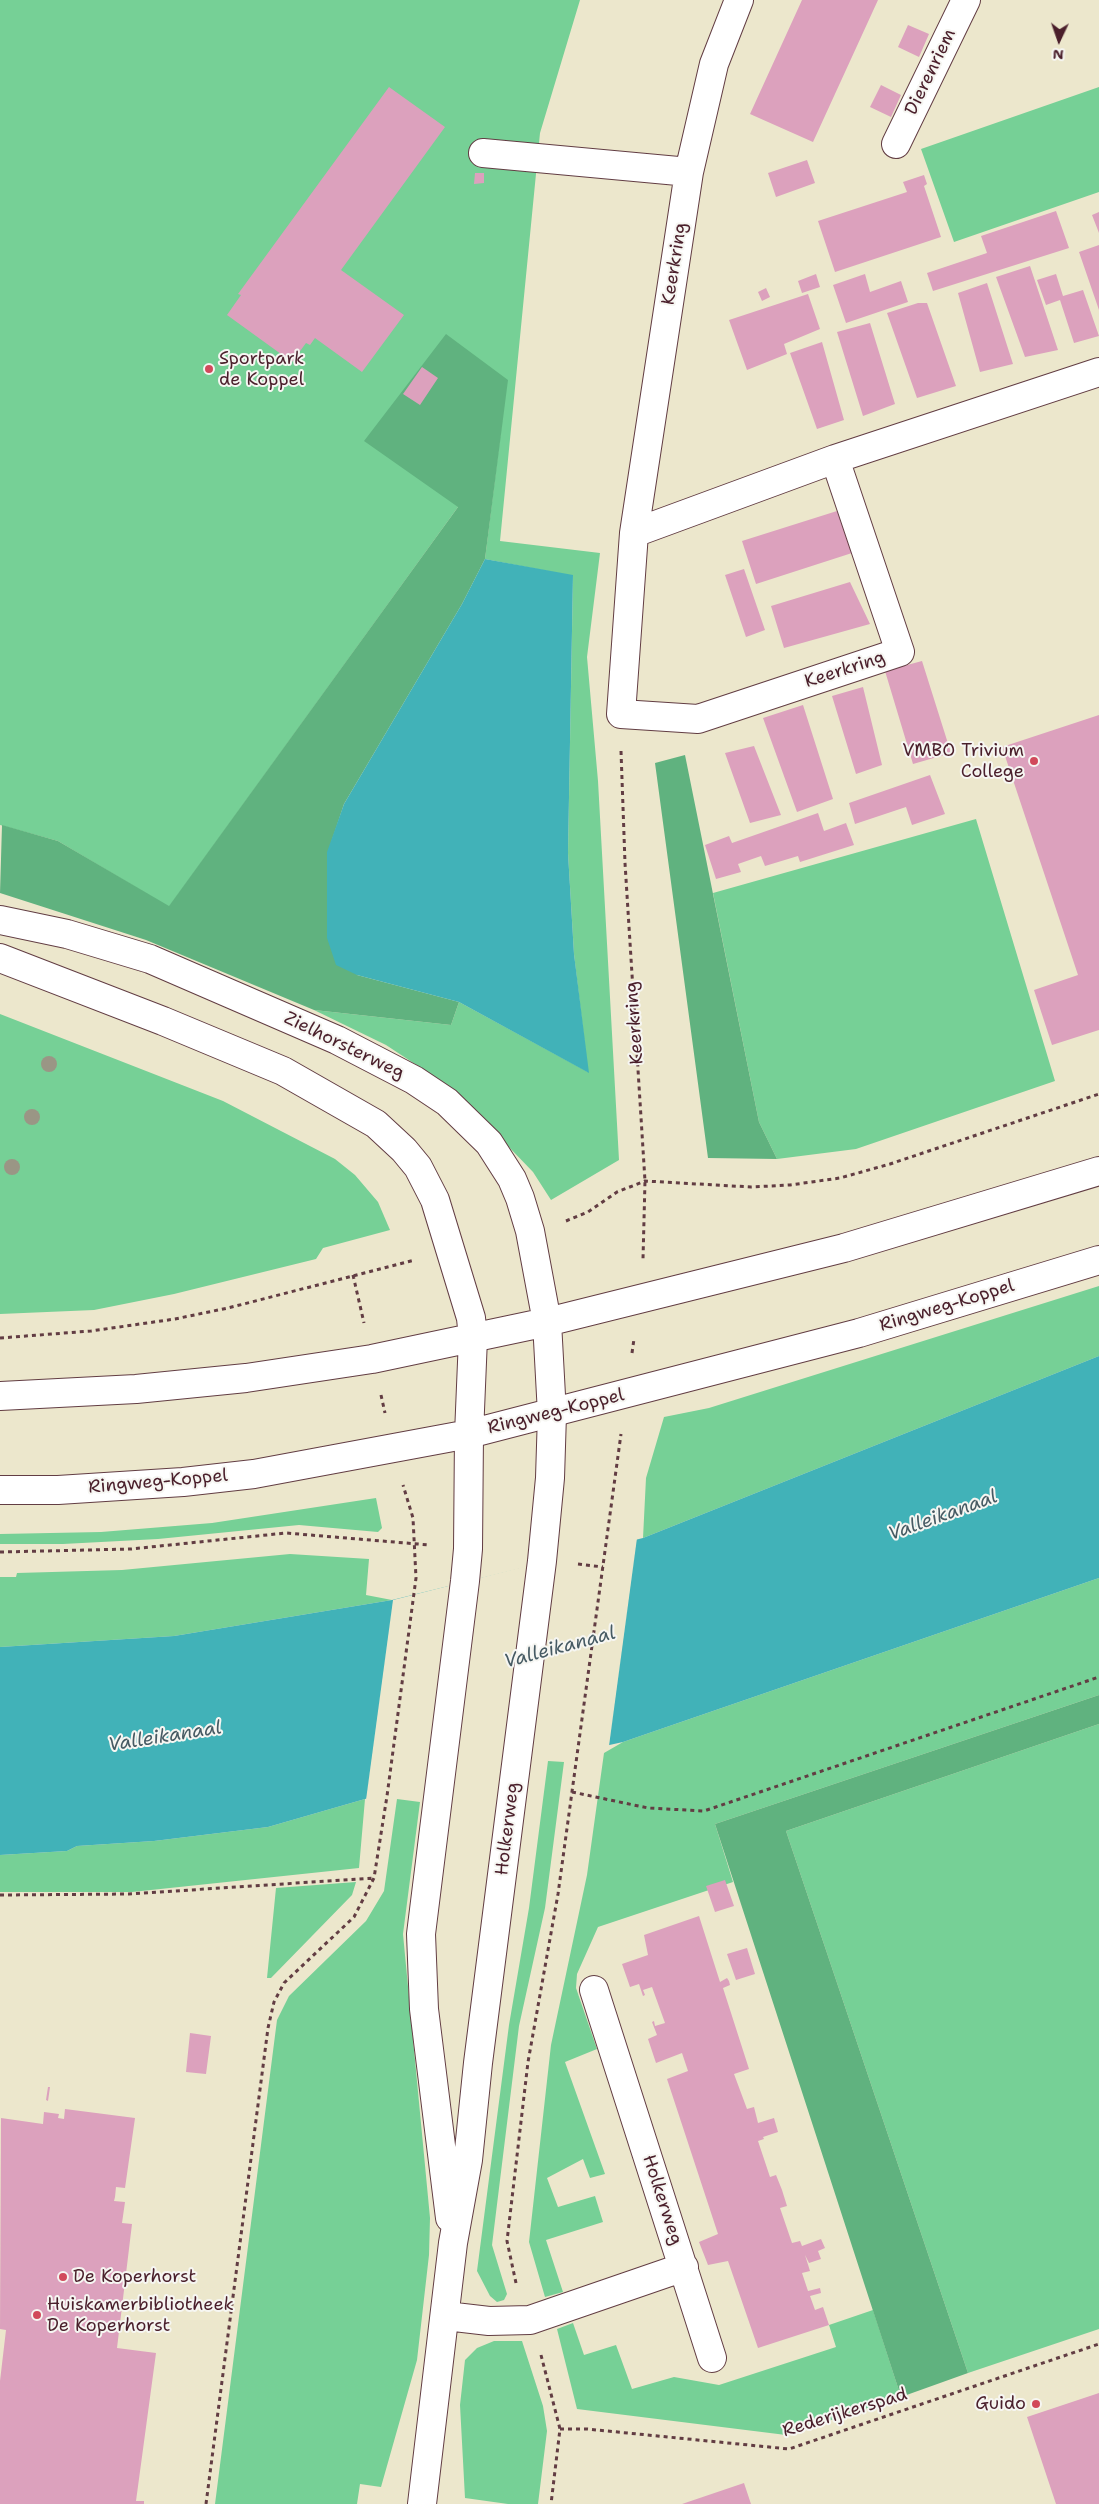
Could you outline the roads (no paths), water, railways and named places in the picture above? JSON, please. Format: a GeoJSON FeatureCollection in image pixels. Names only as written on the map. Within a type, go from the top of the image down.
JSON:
{"type":"FeatureCollection","features":[{"type":"Feature","properties":{"kind":"main road","name":"Keerkring"},"geometry":{"type":"LineString","coordinates":[[739,0],[714,64],[689,172],[634,533],[621,714],[698,719],[900,652],[835,459]]}},
{"type":"Feature","properties":{"kind":"main road","name":"Dierenriem"},"geometry":{"type":"LineString","coordinates":[[896,144],[966,0]]}},
{"type":"Feature","properties":{"kind":"main road"},"geometry":{"type":"LineString","coordinates":[[483,153],[689,172]]}},
{"type":"Feature","properties":{"kind":"main road"},"geometry":{"type":"LineString","coordinates":[[634,533],[835,459],[1099,372]]}},
{"type":"Feature","properties":{"kind":"main road","name":"Zielhorsterweg"},"geometry":{"type":"LineString","coordinates":[[0,920],[75,936],[150,959],[337,1040],[414,1080],[447,1102],[489,1143],[512,1179],[530,1231],[547,1322],[552,1414]]}},
{"type":"Feature","properties":{"kind":"main road"},"geometry":{"type":"LineString","coordinates":[[0,958],[163,1020],[283,1071],[376,1124],[404,1150],[428,1184],[458,1270],[471,1318],[472,1338]]}},
{"type":"Feature","properties":{"kind":"main road"},"geometry":{"type":"LineString","coordinates":[[0,1396],[136,1389],[228,1380],[372,1359],[547,1322],[844,1248],[1099,1171]]}},
{"type":"Feature","properties":{"kind":"main road","name":"Ringweg-Koppel"},"geometry":{"type":"LineString","coordinates":[[0,1490],[58,1490],[183,1482],[254,1474],[469,1434],[859,1333],[1099,1260]]}},
{"type":"Feature","properties":{"kind":"main road","name":"Holkerweg"},"geometry":{"type":"LineString","coordinates":[[453,2243],[435,2112],[422,1975],[421,1934],[468,1549],[472,1338]]}},
{"type":"Feature","properties":{"kind":"main road","name":"Holkerweg"},"geometry":{"type":"LineString","coordinates":[[422,2504],[446,2316],[453,2243],[468,2160],[478,2063],[542,1561],[550,1478],[552,1414]]}},
{"type":"Feature","properties":{"kind":"main road","name":"Holkerweg"},"geometry":{"type":"LineString","coordinates":[[594,1990],[712,2358]]}},
{"type":"Feature","properties":{"kind":"main road","name":"Holkerweg"},"geometry":{"type":"LineString","coordinates":[[446,2316],[489,2321],[530,2320],[684,2267]]}},
{"type":"Feature","properties":{"kind":"water"},"geometry":{"type":"Polygon","coordinates":[[[485,559],[573,575],[568,853],[574,954],[589,1073],[459,1002],[357,975],[336,965],[327,938],[327,852],[344,804],[462,604],[485,559]]]}},
{"type":"Feature","properties":{"kind":"water","name":"Valleikanaal"},"geometry":{"type":"Polygon","coordinates":[[[1099,1356],[1099,1578],[623,1742],[365,1799],[268,1827],[154,1841],[77,1846],[67,1851],[0,1855],[0,1647],[174,1636],[392,1600],[643,1538],[1099,1356]]]}},
{"type":"Feature","properties":{"kind":"place","name":"Sportpark de Koppel"},"geometry":{"type":"Point","coordinates":[209,369]}},
{"type":"Feature","properties":{"kind":"place","name":"VMBO Trivium College"},"geometry":{"type":"Point","coordinates":[1034,761]}},
{"type":"Feature","properties":{"kind":"place","name":"De Koperhorst"},"geometry":{"type":"Point","coordinates":[63,2277]}},
{"type":"Feature","properties":{"kind":"place","name":"Huiskamerbibliotheek De Koperhorst"},"geometry":{"type":"Point","coordinates":[37,2315]}},
{"type":"Feature","properties":{"kind":"place","name":"Guido"},"geometry":{"type":"Point","coordinates":[1036,2404]}}]}
